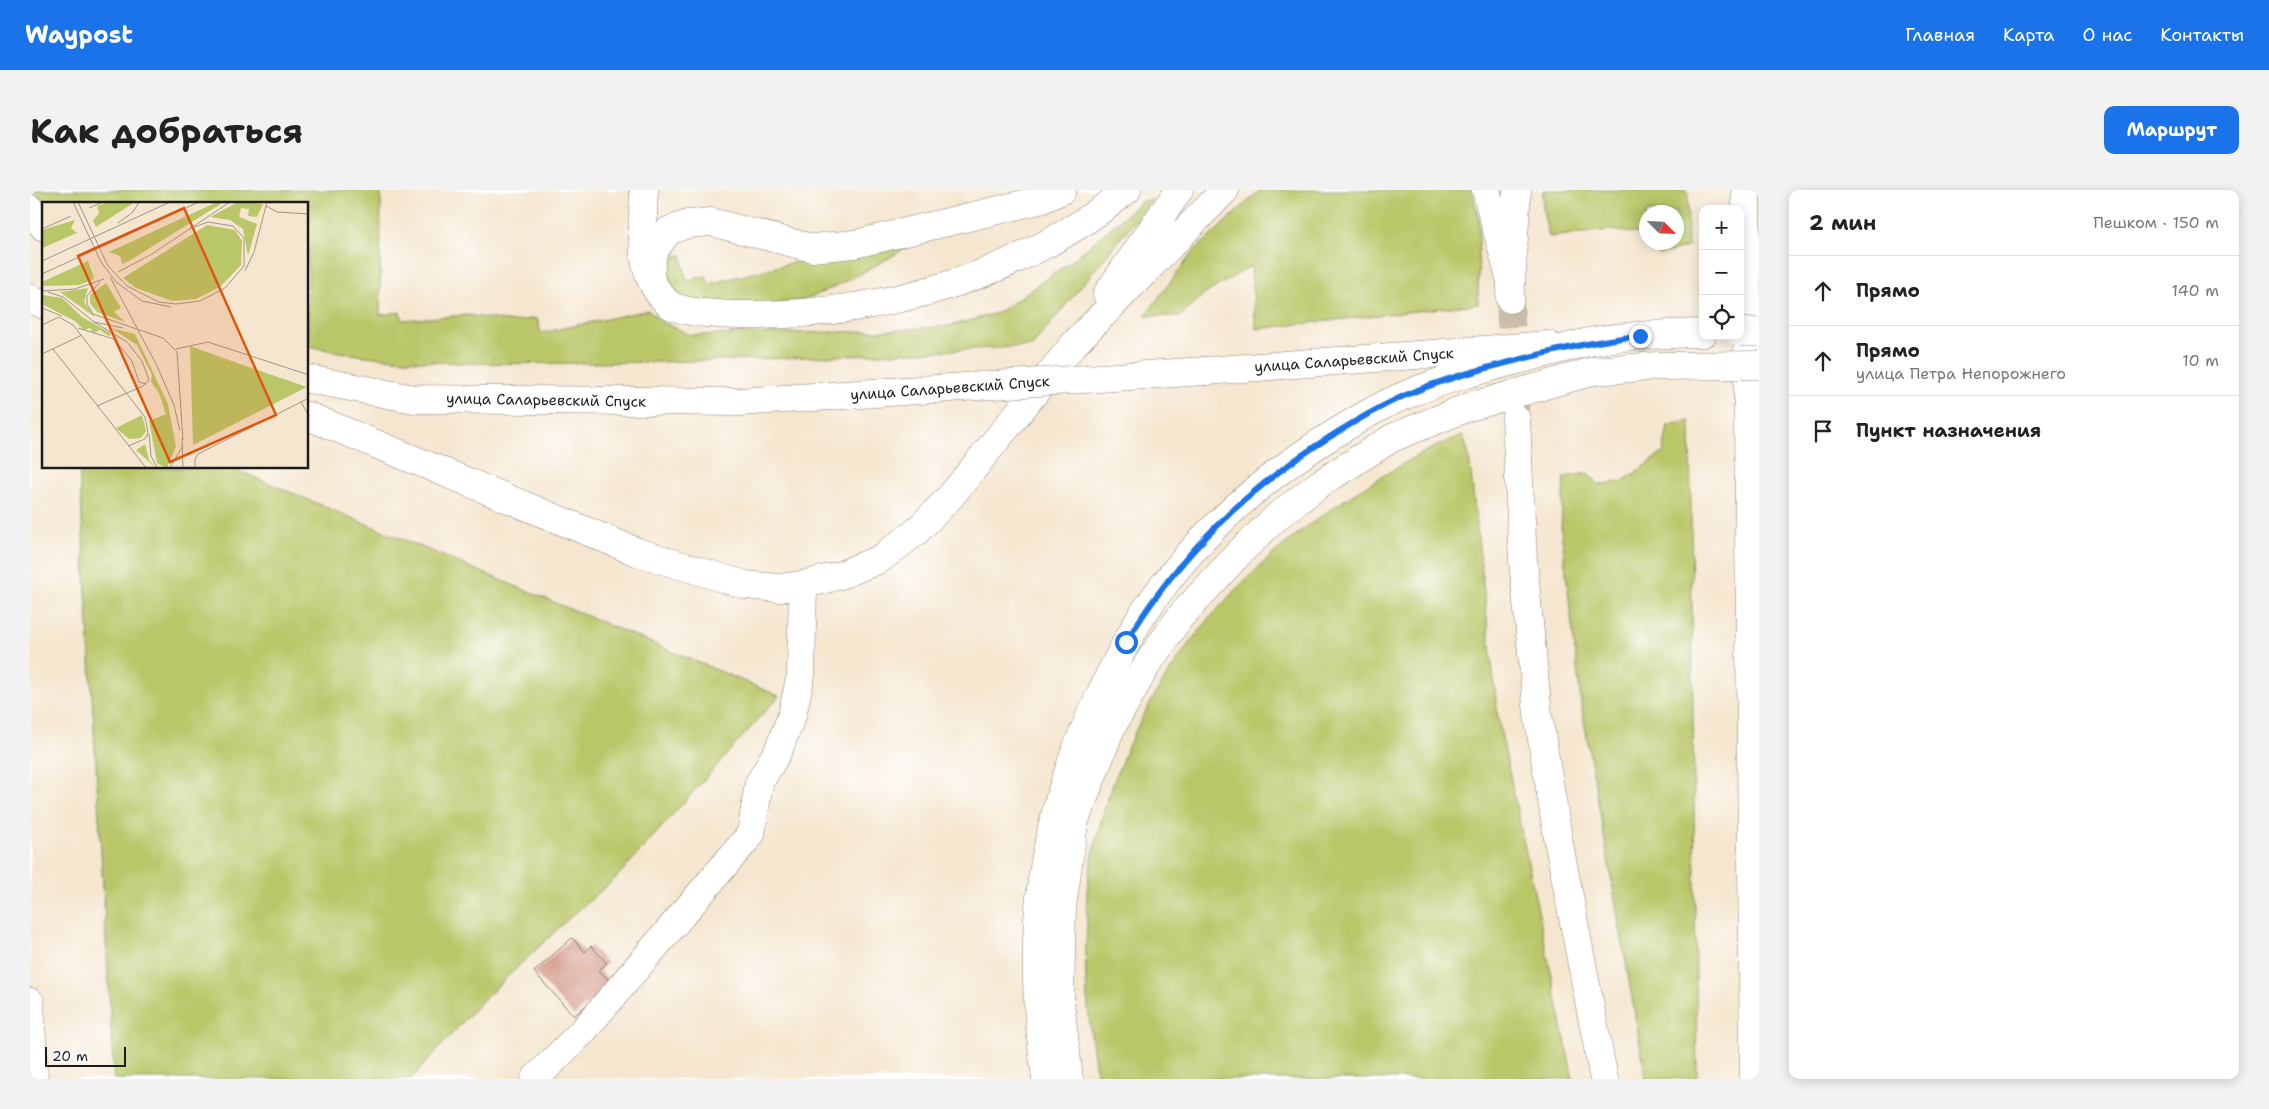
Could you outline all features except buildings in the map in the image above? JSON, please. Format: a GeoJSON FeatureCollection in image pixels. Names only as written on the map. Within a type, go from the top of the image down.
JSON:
{"type":"FeatureCollection","features":[{"type":"Feature","properties":{"kind":"main road"},"geometry":{"type":"LineString","coordinates":[[644,190],[642,242],[649,278],[670,305],[714,315],[823,312],[924,293],[1007,264],[1068,230],[1127,190]]}},
{"type":"Feature","properties":{"kind":"main road"},"geometry":{"type":"LineString","coordinates":[[649,278],[653,252],[668,231],[688,224],[711,222],[812,248],[865,242],[1040,200],[1062,190]]}},
{"type":"Feature","properties":{"kind":"main road"},"geometry":{"type":"LineString","coordinates":[[309,416],[636,552],[745,585],[779,588],[803,585],[841,575],[880,559],[916,532],[951,496],[1074,344],[1179,190]]}},
{"type":"Feature","properties":{"kind":"main road"},"geometry":{"type":"LineString","coordinates":[[1074,344],[1226,190]]}},
{"type":"Feature","properties":{"kind":"main road"},"geometry":{"type":"LineString","coordinates":[[1486,190],[1511,290],[1517,190]]}},
{"type":"Feature","properties":{"kind":"main road"},"geometry":{"type":"LineString","coordinates":[[1746,190],[1754,1079]]}},
{"type":"Feature","properties":{"kind":"main road"},"geometry":{"type":"LineString","coordinates":[[30,209],[42,224]]}},
{"type":"Feature","properties":{"kind":"main road"},"geometry":{"type":"LineString","coordinates":[[30,298],[42,303]]}},
{"type":"Feature","properties":{"kind":"main road"},"geometry":{"type":"LineString","coordinates":[[1744,332],[1759,332]]}},
{"type":"Feature","properties":{"kind":"main road"},"geometry":{"type":"LineString","coordinates":[[1046,1079],[1039,1021],[1037,941],[1049,837],[1066,777],[1081,735],[1126,642],[1162,588],[1196,546],[1246,497],[1297,458],[1352,423],[1404,395],[1452,378],[1594,341],[1640,336],[1699,333]]}},
{"type":"Feature","properties":{"kind":"main road","name":"улица Саларьевский Спуск"},"geometry":{"type":"LineString","coordinates":[[309,380],[414,398],[739,402],[1205,372],[1594,341]]}},
{"type":"Feature","properties":{"kind":"main road"},"geometry":{"type":"LineString","coordinates":[[1069,1079],[1060,1002],[1062,908],[1074,823],[1111,728],[1148,663],[1180,617],[1242,550],[1279,515],[1322,483],[1392,438],[1466,408],[1594,371],[1656,366],[1759,364]]}},
{"type":"Feature","properties":{"kind":"main road"},"geometry":{"type":"LineString","coordinates":[[1516,419],[1523,561],[1538,715],[1596,1047],[1604,1079]]}},
{"type":"Feature","properties":{"kind":"main road"},"geometry":{"type":"LineString","coordinates":[[535,1079],[584,1031],[750,834],[759,783],[778,751],[792,715],[801,675],[803,585]]}},
{"type":"Feature","properties":{"kind":"main road"},"geometry":{"type":"LineString","coordinates":[[30,1002],[34,1079]]}},
{"type":"Feature","properties":{"kind":"main road"},"geometry":{"type":"LineString","coordinates":[[1596,1047],[1596,1079]]}},
{"type":"Feature","properties":{"kind":"green space"},"geometry":{"type":"Polygon","coordinates":[[[32,190],[381,190],[380,315],[400,312],[403,320],[467,315],[513,322],[537,318],[541,333],[648,310],[662,322],[691,335],[877,331],[950,326],[997,313],[1069,263],[1142,201],[1152,200],[1032,346],[754,359],[551,363],[411,360],[342,353],[309,346],[309,202],[42,202],[32,190]]]}},
{"type":"Feature","properties":{"kind":"green space"},"geometry":{"type":"Polygon","coordinates":[[[1260,190],[1472,190],[1479,220],[1478,304],[1256,329],[1251,266],[1203,295],[1181,316],[1145,316],[1193,252],[1260,190]]]}},
{"type":"Feature","properties":{"kind":"green space"},"geometry":{"type":"Polygon","coordinates":[[[1543,190],[1688,190],[1688,247],[1684,248],[1684,205],[1639,205],[1639,234],[1610,230],[1549,237],[1543,211],[1543,190]]]}},
{"type":"Feature","properties":{"kind":"green space"},"geometry":{"type":"Polygon","coordinates":[[[921,230],[918,238],[909,246],[842,283],[802,300],[775,304],[723,307],[707,306],[682,299],[670,287],[662,259],[682,255],[686,280],[706,276],[709,284],[921,230]]]}},
{"type":"Feature","properties":{"kind":"green space"},"geometry":{"type":"Polygon","coordinates":[[[1654,250],[1677,250],[1659,255],[1654,250]]]}},
{"type":"Feature","properties":{"kind":"green space"},"geometry":{"type":"Polygon","coordinates":[[[1690,421],[1697,1079],[1646,1079],[1581,703],[1561,529],[1564,477],[1588,473],[1600,485],[1623,481],[1663,453],[1668,425],[1690,421]]]}},
{"type":"Feature","properties":{"kind":"green space"},"geometry":{"type":"Polygon","coordinates":[[[1463,435],[1469,456],[1498,718],[1573,1079],[1097,1079],[1086,978],[1088,881],[1102,818],[1123,759],[1150,703],[1184,651],[1223,603],[1268,559],[1317,519],[1370,484],[1415,457],[1463,435]]]}},
{"type":"Feature","properties":{"kind":"green space"},"geometry":{"type":"Polygon","coordinates":[[[79,469],[234,469],[779,696],[617,877],[567,920],[480,1003],[411,1079],[114,1079],[79,469]]]}},
{"type":"Feature","properties":{"kind":"tunnel"},"geometry":{"type":"LineString","coordinates":[[1510,299],[1516,417]]}},
{"type":"Feature","properties":{"kind":"route"},"geometry":{"type":"LineString","coordinates":[[1126,642],[1162,588],[1196,546],[1224,518],[1266,480],[1352,423],[1404,395],[1470,372],[1594,341],[1640,336]]}}]}
